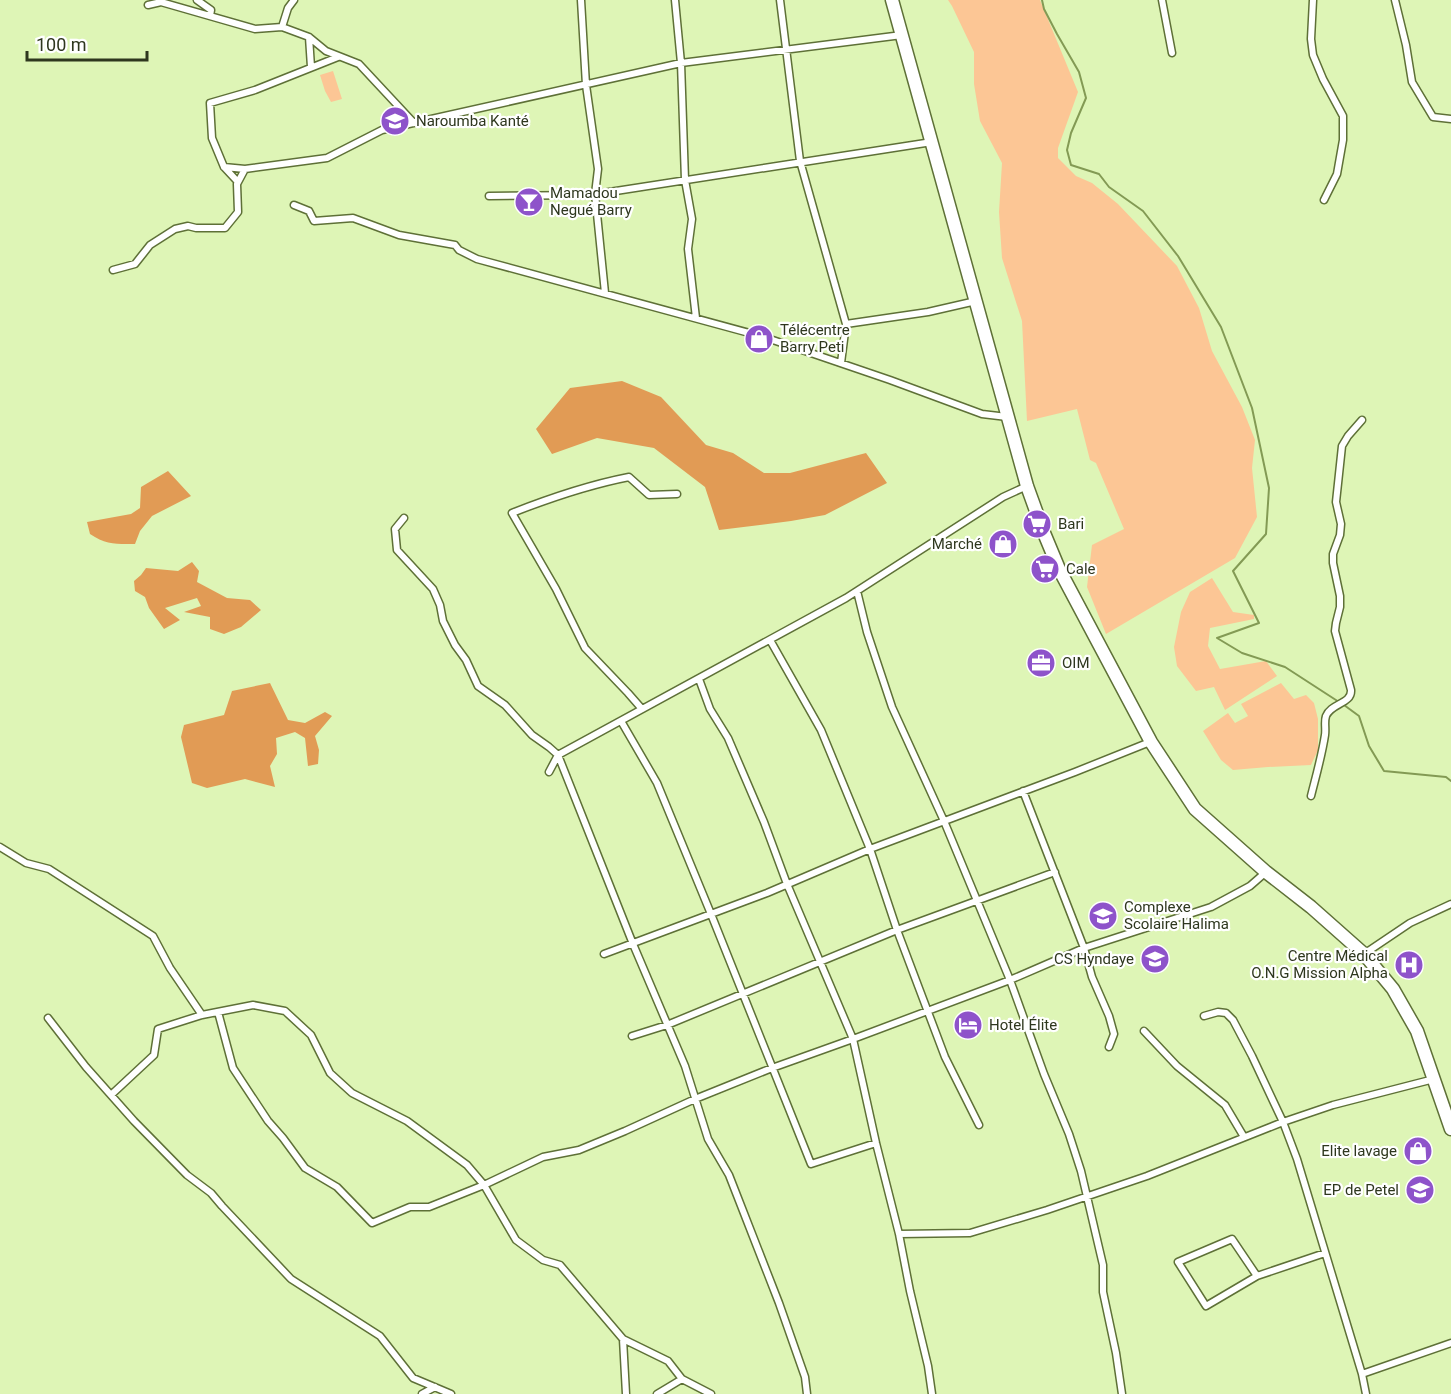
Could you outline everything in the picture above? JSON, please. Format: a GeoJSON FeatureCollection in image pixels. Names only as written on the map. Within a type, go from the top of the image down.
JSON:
{"type":"FeatureCollection","features":[{"type":"Feature","properties":{"kind":"highway"},"geometry":{"type":"LineString","coordinates":[[892,0],[1027,486],[1059,569],[1151,742],[1195,809],[1364,954],[1393,989],[1417,1031],[1451,1130]]}},
{"type":"Feature","properties":{"kind":"street"},"geometry":{"type":"LineString","coordinates":[[197,0],[210,10],[210,16]]}},
{"type":"Feature","properties":{"kind":"street"},"geometry":{"type":"LineString","coordinates":[[282,27],[288,8],[294,0]]}},
{"type":"Feature","properties":{"kind":"street"},"geometry":{"type":"LineString","coordinates":[[581,0],[586,85],[598,169],[595,194],[605,293]]}},
{"type":"Feature","properties":{"kind":"street"},"geometry":{"type":"LineString","coordinates":[[675,0],[681,63],[685,180],[692,219],[688,249],[696,318]]}},
{"type":"Feature","properties":{"kind":"street"},"geometry":{"type":"LineString","coordinates":[[780,0],[800,161],[846,324],[841,363]]}},
{"type":"Feature","properties":{"kind":"street"},"geometry":{"type":"LineString","coordinates":[[1162,0],[1172,53]]}},
{"type":"Feature","properties":{"kind":"street"},"geometry":{"type":"LineString","coordinates":[[1313,0],[1311,39],[1313,55],[1343,116],[1343,140],[1337,174],[1324,200]]}},
{"type":"Feature","properties":{"kind":"street"},"geometry":{"type":"LineString","coordinates":[[1395,0],[1412,82],[1433,117],[1451,119]]}},
{"type":"Feature","properties":{"kind":"street"},"geometry":{"type":"LineString","coordinates":[[148,4],[161,2],[255,29],[282,27],[309,37],[326,51],[359,64],[414,123]]}},
{"type":"Feature","properties":{"kind":"street"},"geometry":{"type":"LineString","coordinates":[[224,167],[245,168],[327,158],[382,130],[681,63],[903,35]]}},
{"type":"Feature","properties":{"kind":"street"},"geometry":{"type":"LineString","coordinates":[[309,37],[311,67]]}},
{"type":"Feature","properties":{"kind":"street"},"geometry":{"type":"LineString","coordinates":[[238,182],[224,167],[212,138],[210,103],[255,90],[339,56]]}},
{"type":"Feature","properties":{"kind":"street"},"geometry":{"type":"LineString","coordinates":[[489,196],[595,194],[932,142]]}},
{"type":"Feature","properties":{"kind":"street"},"geometry":{"type":"LineString","coordinates":[[112,270],[135,264],[150,245],[175,229],[188,226],[225,228],[238,212],[238,182],[245,168]]}},
{"type":"Feature","properties":{"kind":"street"},"geometry":{"type":"LineString","coordinates":[[294,205],[309,211],[314,221],[353,218],[399,235],[455,245],[459,250],[477,260],[764,337],[982,414],[1008,417]]}},
{"type":"Feature","properties":{"kind":"street"},"geometry":{"type":"LineString","coordinates":[[846,324],[928,312],[977,301]]}},
{"type":"Feature","properties":{"kind":"street"},"geometry":{"type":"LineString","coordinates":[[1311,796],[1326,732],[1327,712],[1351,696],[1335,631],[1340,596],[1333,554],[1340,535],[1341,524],[1336,502],[1342,446],[1362,420]]}},
{"type":"Feature","properties":{"kind":"street"},"geometry":{"type":"LineString","coordinates":[[642,709],[585,648],[556,589],[512,513],[548,498],[629,477],[649,495],[677,494]]}},
{"type":"Feature","properties":{"kind":"street"},"geometry":{"type":"LineString","coordinates":[[549,772],[558,755],[857,591],[1003,497],[1027,486]]}},
{"type":"Feature","properties":{"kind":"street"},"geometry":{"type":"LineString","coordinates":[[404,519],[395,529],[397,550],[433,589],[455,645],[466,660],[478,686],[505,705],[532,735],[558,755],[633,944],[685,1066],[708,1139],[729,1175],[779,1303],[805,1377],[807,1394]]}},
{"type":"Feature","properties":{"kind":"street"},"geometry":{"type":"LineString","coordinates":[[857,591],[867,632],[892,707],[944,821],[1010,980],[1081,1171],[1103,1265],[1102,1292],[1116,1353],[1122,1394]]}},
{"type":"Feature","properties":{"kind":"street"},"geometry":{"type":"LineString","coordinates":[[770,639],[821,730],[870,849],[897,930],[945,1057],[979,1125]]}},
{"type":"Feature","properties":{"kind":"street"},"geometry":{"type":"LineString","coordinates":[[699,679],[710,709],[728,738],[764,822],[787,884],[853,1039],[899,1234],[932,1394]]}},
{"type":"Feature","properties":{"kind":"street"},"geometry":{"type":"LineString","coordinates":[[621,721],[657,783],[811,1164],[876,1143]]}},
{"type":"Feature","properties":{"kind":"street"},"geometry":{"type":"LineString","coordinates":[[604,954],[1151,742]]}},
{"type":"Feature","properties":{"kind":"street"},"geometry":{"type":"LineString","coordinates":[[1023,791],[1084,948],[1092,977],[1113,1027],[1114,1034],[1109,1047]]}},
{"type":"Feature","properties":{"kind":"street"},"geometry":{"type":"LineString","coordinates":[[0,847],[26,863],[49,869],[153,936],[170,968],[202,1015]]}},
{"type":"Feature","properties":{"kind":"street"},"geometry":{"type":"LineString","coordinates":[[632,1035],[667,1025],[897,930],[1055,872]]}},
{"type":"Feature","properties":{"kind":"street"},"geometry":{"type":"LineString","coordinates":[[218,1012],[232,1068],[268,1121],[305,1168],[337,1187],[372,1223],[410,1207],[429,1207],[484,1185],[543,1157],[579,1150],[772,1068],[1010,980],[1084,948],[1211,907],[1250,886],[1266,872]]}},
{"type":"Feature","properties":{"kind":"street"},"geometry":{"type":"LineString","coordinates":[[1364,954],[1410,923],[1451,904]]}},
{"type":"Feature","properties":{"kind":"street"},"geometry":{"type":"LineString","coordinates":[[111,1095],[154,1055],[158,1029],[202,1015],[253,1005],[285,1011],[311,1035],[330,1073],[352,1093],[407,1121],[467,1165],[484,1185],[516,1240],[543,1260],[560,1265],[623,1339],[668,1361],[682,1379],[711,1394]]}},
{"type":"Feature","properties":{"kind":"street"},"geometry":{"type":"LineString","coordinates":[[1204,1016],[1218,1012],[1226,1013],[1233,1020],[1283,1122],[1297,1159],[1366,1394]]}},
{"type":"Feature","properties":{"kind":"street"},"geometry":{"type":"LineString","coordinates":[[48,1018],[86,1067],[134,1121],[188,1175],[211,1193],[291,1279],[380,1336],[413,1378],[451,1394]]}},
{"type":"Feature","properties":{"kind":"street"},"geometry":{"type":"LineString","coordinates":[[1144,1031],[1177,1066],[1225,1104],[1244,1137]]}},
{"type":"Feature","properties":{"kind":"street"},"geometry":{"type":"LineString","coordinates":[[899,1234],[970,1233],[1147,1176],[1283,1122],[1333,1105],[1434,1078]]}},
{"type":"Feature","properties":{"kind":"street"},"geometry":{"type":"LineString","coordinates":[[1257,1276],[1232,1239],[1178,1262],[1206,1306],[1257,1276],[1325,1253]]}},
{"type":"Feature","properties":{"kind":"street"},"geometry":{"type":"LineString","coordinates":[[623,1339],[626,1394]]}},
{"type":"Feature","properties":{"kind":"street"},"geometry":{"type":"LineString","coordinates":[[1362,1374],[1451,1343]]}},
{"type":"Feature","properties":{"kind":"street"},"geometry":{"type":"LineString","coordinates":[[657,1394],[682,1379]]}},
{"type":"Feature","properties":{"kind":"street"},"geometry":{"type":"LineString","coordinates":[[422,1394],[435,1387]]}},
{"type":"Feature","properties":{"kind":"shaded area"},"geometry":{"type":"Polygon","coordinates":[[[948,0],[1040,0],[1078,92],[1058,148],[1058,158],[1076,176],[1092,183],[1118,204],[1177,266],[1199,308],[1212,351],[1242,407],[1255,440],[1252,468],[1257,517],[1235,558],[1106,634],[1087,587],[1092,545],[1124,529],[1096,463],[1090,460],[1077,409],[1027,421],[1022,321],[1002,258],[999,212],[1002,163],[980,121],[974,84],[974,52],[948,0]]]}},
{"type":"Feature","properties":{"kind":"shaded area"},"geometry":{"type":"Polygon","coordinates":[[[333,71],[342,99],[331,102],[320,75],[333,71]]]}},
{"type":"Feature","properties":{"kind":"shaded area"},"geometry":{"type":"Polygon","coordinates":[[[622,381],[661,397],[706,445],[733,453],[764,473],[790,473],[866,453],[887,483],[825,515],[719,530],[705,487],[654,448],[597,438],[552,454],[536,429],[570,388],[622,381]]]}},
{"type":"Feature","properties":{"kind":"shaded area"},"geometry":{"type":"Polygon","coordinates":[[[168,471],[191,496],[152,516],[140,531],[135,544],[106,542],[90,534],[87,522],[131,514],[140,508],[141,487],[168,471]]]}},
{"type":"Feature","properties":{"kind":"shaded area"},"geometry":{"type":"Polygon","coordinates":[[[192,562],[199,571],[197,582],[227,598],[250,600],[261,610],[241,627],[224,634],[210,629],[210,617],[184,612],[201,606],[197,598],[165,608],[180,620],[164,629],[149,608],[145,597],[135,591],[134,581],[146,568],[178,571],[192,562]]]}},
{"type":"Feature","properties":{"kind":"shaded area"},"geometry":{"type":"Polygon","coordinates":[[[1212,578],[1233,612],[1254,615],[1254,619],[1210,628],[1208,646],[1220,669],[1266,661],[1277,676],[1225,710],[1214,687],[1196,691],[1177,666],[1174,647],[1181,612],[1190,592],[1212,578]]]}},
{"type":"Feature","properties":{"kind":"shaded area"},"geometry":{"type":"Polygon","coordinates":[[[270,683],[288,720],[305,723],[325,712],[332,716],[315,736],[319,750],[318,764],[308,766],[305,738],[295,732],[276,738],[277,754],[270,766],[275,787],[245,779],[207,788],[192,783],[181,737],[184,725],[224,715],[232,691],[270,683]]]}},
{"type":"Feature","properties":{"kind":"shaded area"},"geometry":{"type":"Polygon","coordinates":[[[1281,683],[1294,699],[1306,695],[1314,703],[1318,719],[1318,750],[1311,765],[1233,770],[1221,760],[1203,731],[1228,713],[1235,723],[1248,716],[1241,704],[1281,683]]]}},
{"type":"Feature","properties":{"kind":"waterway"},"geometry":{"type":"LineString","coordinates":[[1042,0],[1044,9],[1079,72],[1086,98],[1071,133],[1067,150],[1071,165],[1099,174],[1109,187],[1143,211],[1178,256],[1221,327],[1252,408],[1269,488],[1266,534],[1233,571],[1259,623],[1217,638],[1242,653],[1285,667],[1339,702]]}},
{"type":"Feature","properties":{"kind":"waterway"},"geometry":{"type":"LineString","coordinates":[[1344,705],[1359,716],[1369,746],[1384,771],[1446,777],[1451,781]]}},
{"type":"Feature","properties":{"kind":"place","name":"Naroumba Kanté"},"geometry":{"type":"Point","coordinates":[395,121]}},
{"type":"Feature","properties":{"kind":"place","name":"Mamadou Negué Barry"},"geometry":{"type":"Point","coordinates":[529,202]}},
{"type":"Feature","properties":{"kind":"place","name":"Télécentre Barry Peti"},"geometry":{"type":"Point","coordinates":[759,339]}},
{"type":"Feature","properties":{"kind":"place","name":"Bari"},"geometry":{"type":"Point","coordinates":[1037,524]}},
{"type":"Feature","properties":{"kind":"place","name":"Marché"},"geometry":{"type":"Point","coordinates":[1003,544]}},
{"type":"Feature","properties":{"kind":"place","name":"Cale"},"geometry":{"type":"Point","coordinates":[1045,569]}},
{"type":"Feature","properties":{"kind":"place","name":"OIM"},"geometry":{"type":"Point","coordinates":[1041,663]}},
{"type":"Feature","properties":{"kind":"place","name":"Complexe Scolaire Halima"},"geometry":{"type":"Point","coordinates":[1103,916]}},
{"type":"Feature","properties":{"kind":"place","name":"CS Hyndaye"},"geometry":{"type":"Point","coordinates":[1155,959]}},
{"type":"Feature","properties":{"kind":"place","name":"Centre Médical O.N.G Mission Alpha"},"geometry":{"type":"Point","coordinates":[1409,965]}},
{"type":"Feature","properties":{"kind":"place","name":"Hotel Élite"},"geometry":{"type":"Point","coordinates":[968,1025]}},
{"type":"Feature","properties":{"kind":"place","name":"Elite lavage"},"geometry":{"type":"Point","coordinates":[1418,1151]}},
{"type":"Feature","properties":{"kind":"place","name":"EP de Petel"},"geometry":{"type":"Point","coordinates":[1420,1190]}}]}
